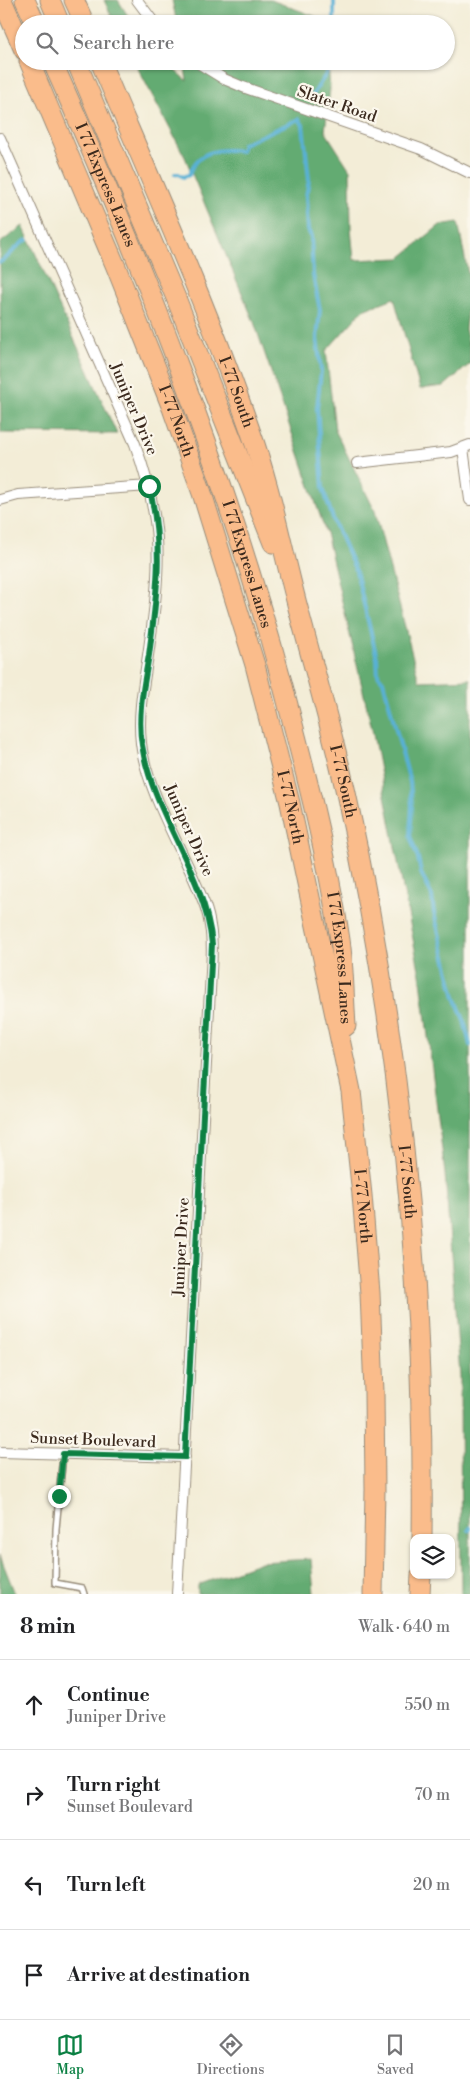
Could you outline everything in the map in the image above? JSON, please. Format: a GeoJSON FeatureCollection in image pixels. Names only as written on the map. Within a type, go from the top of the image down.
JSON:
{"type":"FeatureCollection","features":[{"type":"Feature","properties":{"kind":"highway"},"geometry":{"type":"LineString","coordinates":[[25,0],[32,15]]}},
{"type":"Feature","properties":{"kind":"highway"},"geometry":{"type":"LineString","coordinates":[[50,0],[56,15]]}},
{"type":"Feature","properties":{"kind":"highway"},"geometry":{"type":"LineString","coordinates":[[74,0],[80,15]]}},
{"type":"Feature","properties":{"kind":"highway"},"geometry":{"type":"LineString","coordinates":[[5,7],[15,30]]}},
{"type":"Feature","properties":{"kind":"highway","name":"I-77 North"},"geometry":{"type":"LineString","coordinates":[[33,70],[116,267],[191,460],[229,574],[256,665],[286,785],[351,1091],[363,1205],[372,1343],[375,1480],[373,1594]]}},
{"type":"Feature","properties":{"kind":"highway","name":"I 77 Express Lanes"},"geometry":{"type":"LineString","coordinates":[[56,70],[162,319],[215,462],[261,606],[296,734],[325,859],[340,942],[351,1091]]}},
{"type":"Feature","properties":{"kind":"highway","name":"I 77 Express Lanes"},"geometry":{"type":"LineString","coordinates":[[80,70],[176,298],[297,605]]}},
{"type":"Feature","properties":{"kind":"highway","name":"I-77 South"},"geometry":{"type":"LineString","coordinates":[[104,70],[194,282],[244,410],[273,503],[297,605],[335,744],[356,840],[378,959],[396,1076],[409,1191],[417,1299],[421,1391],[422,1534]]}},
{"type":"Feature","properties":{"kind":"highway"},"geometry":{"type":"LineString","coordinates":[[420,1594],[421,1579]]}},
{"type":"Feature","properties":{"kind":"street"},"geometry":{"type":"LineString","coordinates":[[137,0],[148,15]]}},
{"type":"Feature","properties":{"kind":"street","name":"Slater Road"},"geometry":{"type":"LineString","coordinates":[[210,70],[243,87],[421,149],[470,173]]}},
{"type":"Feature","properties":{"kind":"street","name":"Juniper Drive"},"geometry":{"type":"LineString","coordinates":[[0,138],[134,444],[149,486],[157,524],[159,566],[156,604],[140,710],[142,744],[151,781],[202,899],[210,926],[212,944],[177,1594]]}},
{"type":"Feature","properties":{"kind":"street"},"geometry":{"type":"LineString","coordinates":[[358,463],[414,457],[467,447],[470,500]]}},
{"type":"Feature","properties":{"kind":"street"},"geometry":{"type":"LineString","coordinates":[[0,500],[18,495],[149,486]]}},
{"type":"Feature","properties":{"kind":"street","name":"Sunset Boulevard"},"geometry":{"type":"LineString","coordinates":[[0,1452],[185,1457]]}},
{"type":"Feature","properties":{"kind":"lane"},"geometry":{"type":"LineString","coordinates":[[63,1454],[56,1529],[55,1583],[82,1588],[84,1594]]}},
{"type":"Feature","properties":{"kind":"green space"},"geometry":{"type":"Polygon","coordinates":[[[104,0],[118,0],[127,15],[111,15],[104,0]]]}},
{"type":"Feature","properties":{"kind":"green space"},"geometry":{"type":"Polygon","coordinates":[[[172,0],[271,0],[312,15],[175,15],[172,0]]]}},
{"type":"Feature","properties":{"kind":"green space"},"geometry":{"type":"Polygon","coordinates":[[[139,70],[174,70],[187,81],[185,70],[329,70],[330,89],[325,131],[350,170],[351,229],[354,260],[400,258],[440,225],[458,222],[470,284],[465,329],[470,349],[470,364],[444,386],[420,389],[394,298],[363,310],[326,351],[335,430],[375,511],[419,681],[470,679],[470,1594],[461,1594],[460,1375],[445,1174],[421,980],[372,729],[326,533],[254,322],[185,157],[139,70]]]}},
{"type":"Feature","properties":{"kind":"green space"},"geometry":{"type":"Polygon","coordinates":[[[23,226],[117,434],[1,433],[0,243],[23,226]]]}},
{"type":"Feature","properties":{"kind":"green space"},"geometry":{"type":"Polygon","coordinates":[[[0,1556],[14,1591],[14,1594],[0,1594],[0,1556]]]}},
{"type":"Feature","properties":{"kind":"green space"},"geometry":{"type":"Polygon","coordinates":[[[311,1559],[314,1594],[198,1594],[198,1585],[261,1562],[311,1559]]]}},
{"type":"Feature","properties":{"kind":"waterway"},"geometry":{"type":"LineString","coordinates":[[334,0],[334,15]]}},
{"type":"Feature","properties":{"kind":"waterway"},"geometry":{"type":"LineString","coordinates":[[311,98],[328,70]]}},
{"type":"Feature","properties":{"kind":"waterway"},"geometry":{"type":"LineString","coordinates":[[175,174],[183,177],[189,175],[193,166],[206,154],[223,150],[241,151],[243,144],[299,119],[303,125],[309,180],[306,196],[308,230],[311,236],[313,275],[320,310],[317,338],[321,371],[317,408],[323,488],[334,522],[356,571],[377,658],[378,675],[383,681],[410,782],[412,806],[410,836],[421,873],[432,896],[434,913],[455,997],[464,1020],[470,1045]]}},
{"type":"Feature","properties":{"kind":"waterway"},"geometry":{"type":"LineString","coordinates":[[0,262],[27,240]]}},
{"type":"Feature","properties":{"kind":"route"},"geometry":{"type":"LineString","coordinates":[[59,1496],[63,1454],[185,1457],[212,944],[207,913],[151,781],[142,744],[140,710],[156,604],[159,566],[157,524],[149,486]]}}]}
